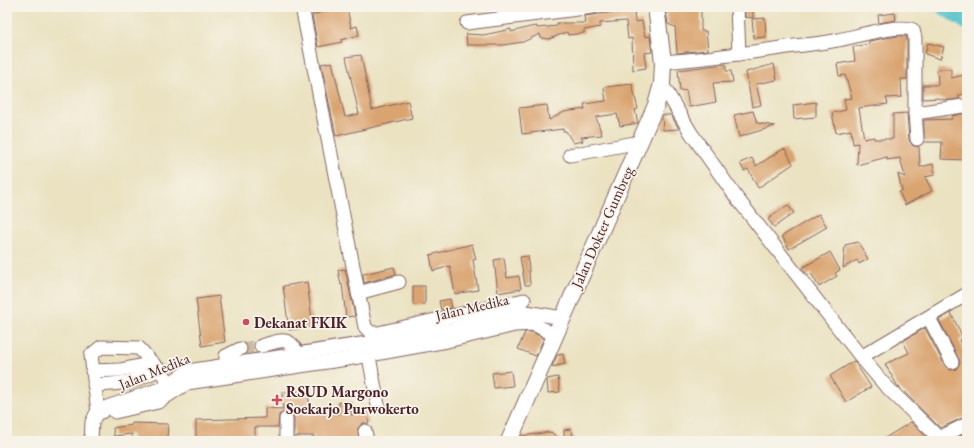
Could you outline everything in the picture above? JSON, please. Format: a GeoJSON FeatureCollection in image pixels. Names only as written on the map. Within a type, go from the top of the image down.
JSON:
{"type":"FeatureCollection","features":[{"type":"Feature","properties":{"kind":"main road","name":"Jalan Dokter Gumbreg"},"geometry":{"type":"LineString","coordinates":[[508,441],[556,336],[656,105],[662,84],[663,62],[656,7]]}},
{"type":"Feature","properties":{"kind":"street"},"geometry":{"type":"LineString","coordinates":[[302,7],[358,293],[368,331],[374,333],[524,300]]}},
{"type":"Feature","properties":{"kind":"street"},"geometry":{"type":"LineString","coordinates":[[466,23],[593,7]]}},
{"type":"Feature","properties":{"kind":"street"},"geometry":{"type":"LineString","coordinates":[[737,7],[739,54]]}},
{"type":"Feature","properties":{"kind":"street"},"geometry":{"type":"LineString","coordinates":[[663,62],[739,54],[838,40],[857,35],[900,28],[911,28],[916,38],[915,113],[917,138]]}},
{"type":"Feature","properties":{"kind":"street"},"geometry":{"type":"LineString","coordinates":[[662,84],[691,133],[736,197],[861,357],[884,384],[941,440],[967,424]]}},
{"type":"Feature","properties":{"kind":"street"},"geometry":{"type":"LineString","coordinates":[[915,113],[963,106]]}},
{"type":"Feature","properties":{"kind":"street"},"geometry":{"type":"LineString","coordinates":[[570,155],[640,142]]}},
{"type":"Feature","properties":{"kind":"street"},"geometry":{"type":"LineString","coordinates":[[358,293],[399,282]]}},
{"type":"Feature","properties":{"kind":"street"},"geometry":{"type":"LineString","coordinates":[[861,357],[929,318],[967,294]]}},
{"type":"Feature","properties":{"kind":"street","name":"Jalan Medika"},"geometry":{"type":"LineString","coordinates":[[100,412],[106,406],[173,385],[181,385],[367,349],[450,330],[514,319],[526,312],[563,318]]}},
{"type":"Feature","properties":{"kind":"street"},"geometry":{"type":"LineString","coordinates":[[929,318],[952,362]]}},
{"type":"Feature","properties":{"kind":"street","name":"Jalan Medika"},"geometry":{"type":"LineString","coordinates":[[514,319],[534,324],[556,336]]}},
{"type":"Feature","properties":{"kind":"street"},"geometry":{"type":"LineString","coordinates":[[261,346],[282,341],[289,341],[295,347],[298,355]]}},
{"type":"Feature","properties":{"kind":"street"},"geometry":{"type":"LineString","coordinates":[[91,441],[92,422],[100,412],[94,385],[91,355],[101,347],[139,348],[173,385]]}},
{"type":"Feature","properties":{"kind":"street"},"geometry":{"type":"LineString","coordinates":[[226,366],[226,356],[240,349]]}},
{"type":"Feature","properties":{"kind":"street"},"geometry":{"type":"LineString","coordinates":[[367,349],[378,405]]}},
{"type":"Feature","properties":{"kind":"street","name":"Jalan Medika"},"geometry":{"type":"LineString","coordinates":[[173,385],[187,372],[298,355],[367,349]]}},
{"type":"Feature","properties":{"kind":"street"},"geometry":{"type":"LineString","coordinates":[[92,371],[156,366]]}},
{"type":"Feature","properties":{"kind":"street"},"geometry":{"type":"LineString","coordinates":[[94,385],[140,380],[156,366]]}},
{"type":"Feature","properties":{"kind":"street"},"geometry":{"type":"LineString","coordinates":[[286,419],[286,441]]}},
{"type":"Feature","properties":{"kind":"building"},"geometry":{"type":"Polygon","coordinates":[[[341,7],[347,7],[351,28],[357,26],[359,35],[341,40],[342,42],[318,47],[312,15],[341,7]]]}},
{"type":"Feature","properties":{"kind":"building"},"geometry":{"type":"Polygon","coordinates":[[[634,7],[635,22],[642,21],[645,37],[650,36],[652,52],[644,53],[646,68],[633,70],[632,38],[628,39],[626,21],[600,23],[600,27],[584,30],[584,33],[568,35],[567,32],[549,39],[541,38],[540,34],[523,42],[503,45],[467,45],[466,34],[484,35],[511,29],[511,32],[537,26],[537,28],[557,26],[557,23],[585,23],[584,16],[622,11],[622,8],[634,7]]]}},
{"type":"Feature","properties":{"kind":"building"},"geometry":{"type":"Polygon","coordinates":[[[672,7],[701,7],[701,31],[706,31],[708,50],[677,53],[675,27],[668,24],[666,11],[672,11],[672,7]]]}},
{"type":"Feature","properties":{"kind":"building"},"geometry":{"type":"Polygon","coordinates":[[[745,7],[753,7],[753,18],[745,17],[745,7]]]}},
{"type":"Feature","properties":{"kind":"building"},"geometry":{"type":"Polygon","coordinates":[[[895,13],[896,20],[879,23],[878,15],[895,13]]]}},
{"type":"Feature","properties":{"kind":"building"},"geometry":{"type":"Polygon","coordinates":[[[765,18],[766,37],[754,38],[752,19],[765,18]]]}},
{"type":"Feature","properties":{"kind":"building"},"geometry":{"type":"Polygon","coordinates":[[[906,36],[907,39],[907,79],[901,79],[902,97],[886,98],[888,104],[859,108],[864,139],[874,137],[874,139],[893,139],[893,114],[907,113],[909,140],[913,146],[919,147],[920,167],[933,164],[935,175],[925,177],[932,191],[905,205],[899,192],[902,191],[898,174],[905,177],[900,158],[887,160],[887,157],[857,165],[858,143],[853,144],[851,130],[836,133],[832,113],[846,110],[844,99],[852,98],[845,75],[839,76],[837,64],[855,61],[853,47],[869,44],[869,41],[906,36]]]}},
{"type":"Feature","properties":{"kind":"building"},"geometry":{"type":"Polygon","coordinates":[[[928,43],[944,47],[940,59],[925,54],[928,43]]]}},
{"type":"Feature","properties":{"kind":"building"},"geometry":{"type":"Polygon","coordinates":[[[361,55],[372,110],[408,101],[412,118],[336,136],[321,64],[332,62],[345,117],[359,114],[346,57],[361,55]]]}},
{"type":"Feature","properties":{"kind":"building"},"geometry":{"type":"Polygon","coordinates":[[[726,64],[726,71],[731,71],[733,82],[713,83],[716,102],[689,107],[686,90],[680,91],[678,70],[726,64]]]}},
{"type":"Feature","properties":{"kind":"building"},"geometry":{"type":"Polygon","coordinates":[[[774,64],[777,80],[756,84],[761,105],[752,107],[746,72],[774,64]]]}},
{"type":"Feature","properties":{"kind":"building"},"geometry":{"type":"Polygon","coordinates":[[[937,69],[951,69],[951,78],[964,75],[964,81],[967,81],[967,94],[959,95],[959,99],[923,99],[923,85],[938,85],[937,69]]]}},
{"type":"Feature","properties":{"kind":"building"},"geometry":{"type":"Polygon","coordinates":[[[632,84],[638,109],[635,110],[638,123],[620,126],[617,114],[596,117],[602,135],[581,137],[583,141],[573,143],[566,131],[563,131],[563,129],[522,134],[519,108],[547,105],[549,120],[564,112],[585,109],[584,104],[606,101],[605,87],[632,84]]]}},
{"type":"Feature","properties":{"kind":"building"},"geometry":{"type":"Polygon","coordinates":[[[816,102],[816,117],[794,119],[793,105],[816,102]]]}},
{"type":"Feature","properties":{"kind":"building"},"geometry":{"type":"Polygon","coordinates":[[[753,111],[757,123],[775,126],[739,137],[734,115],[753,111]]]}},
{"type":"Feature","properties":{"kind":"building"},"geometry":{"type":"Polygon","coordinates":[[[967,113],[967,160],[941,159],[942,142],[924,142],[924,120],[952,119],[952,116],[967,113]]]}},
{"type":"Feature","properties":{"kind":"building"},"geometry":{"type":"Polygon","coordinates":[[[662,115],[671,115],[679,129],[663,130],[662,115]]]}},
{"type":"Feature","properties":{"kind":"building"},"geometry":{"type":"Polygon","coordinates":[[[783,149],[786,150],[793,164],[758,188],[748,169],[744,171],[740,163],[752,158],[756,166],[783,149]]]}},
{"type":"Feature","properties":{"kind":"building"},"geometry":{"type":"Polygon","coordinates":[[[788,205],[794,213],[774,227],[768,219],[788,205]]]}},
{"type":"Feature","properties":{"kind":"building"},"geometry":{"type":"Polygon","coordinates":[[[819,214],[827,227],[789,249],[782,236],[819,214]]]}},
{"type":"Feature","properties":{"kind":"building"},"geometry":{"type":"Polygon","coordinates":[[[858,242],[868,259],[859,264],[857,260],[843,268],[845,245],[858,242]]]}},
{"type":"Feature","properties":{"kind":"building"},"geometry":{"type":"Polygon","coordinates":[[[472,244],[476,259],[473,260],[478,290],[455,294],[450,266],[433,271],[430,255],[472,244]]]}},
{"type":"Feature","properties":{"kind":"building"},"geometry":{"type":"Polygon","coordinates":[[[830,252],[840,270],[835,273],[837,276],[819,287],[811,273],[808,276],[802,268],[830,252]]]}},
{"type":"Feature","properties":{"kind":"building"},"geometry":{"type":"Polygon","coordinates":[[[528,256],[530,285],[525,285],[520,257],[528,256]]]}},
{"type":"Feature","properties":{"kind":"building"},"geometry":{"type":"Polygon","coordinates":[[[504,258],[507,278],[519,276],[521,289],[498,293],[494,260],[504,258]]]}},
{"type":"Feature","properties":{"kind":"building"},"geometry":{"type":"Polygon","coordinates":[[[394,267],[396,274],[364,283],[363,274],[394,267]]]}},
{"type":"Feature","properties":{"kind":"building"},"geometry":{"type":"Polygon","coordinates":[[[345,269],[355,316],[346,317],[342,284],[341,285],[338,270],[345,269]]]}},
{"type":"Feature","properties":{"kind":"building"},"geometry":{"type":"Polygon","coordinates":[[[307,282],[313,327],[289,330],[283,286],[307,282]]]}},
{"type":"Feature","properties":{"kind":"building"},"geometry":{"type":"Polygon","coordinates":[[[413,286],[425,286],[425,304],[413,305],[413,286]]]}},
{"type":"Feature","properties":{"kind":"building"},"geometry":{"type":"Polygon","coordinates":[[[219,296],[225,342],[202,346],[196,299],[219,296]]]}},
{"type":"Feature","properties":{"kind":"building"},"geometry":{"type":"Polygon","coordinates":[[[450,299],[452,308],[441,310],[439,301],[450,299]]]}},
{"type":"Feature","properties":{"kind":"building"},"geometry":{"type":"Polygon","coordinates":[[[951,313],[963,338],[959,340],[967,357],[967,416],[940,428],[897,385],[885,364],[909,353],[903,341],[925,328],[945,366],[951,370],[956,369],[960,363],[959,359],[939,320],[951,313]]]}},
{"type":"Feature","properties":{"kind":"building"},"geometry":{"type":"Polygon","coordinates":[[[525,332],[532,332],[544,338],[536,356],[518,349],[525,332]]]}},
{"type":"Feature","properties":{"kind":"building"},"geometry":{"type":"Polygon","coordinates":[[[563,354],[565,364],[552,367],[557,355],[563,354]]]}},
{"type":"Feature","properties":{"kind":"building"},"geometry":{"type":"Polygon","coordinates":[[[854,361],[871,387],[846,402],[830,376],[854,361]]]}},
{"type":"Feature","properties":{"kind":"building"},"geometry":{"type":"Polygon","coordinates":[[[511,371],[513,386],[494,388],[492,373],[511,371]]]}},
{"type":"Feature","properties":{"kind":"building"},"geometry":{"type":"Polygon","coordinates":[[[558,377],[560,392],[548,393],[547,379],[558,377]]]}},
{"type":"Feature","properties":{"kind":"building"},"geometry":{"type":"Polygon","coordinates":[[[308,391],[310,413],[339,414],[339,402],[351,402],[351,415],[366,411],[369,423],[363,423],[358,428],[359,441],[314,441],[314,436],[296,436],[296,441],[294,441],[293,415],[286,411],[279,415],[278,427],[255,427],[255,441],[196,441],[196,420],[265,418],[265,408],[283,409],[282,392],[308,391]]]}},
{"type":"Feature","properties":{"kind":"building"},"geometry":{"type":"Polygon","coordinates":[[[911,422],[931,441],[880,441],[911,422]]]}},
{"type":"Feature","properties":{"kind":"building"},"geometry":{"type":"Polygon","coordinates":[[[132,423],[168,424],[167,441],[132,441],[132,434],[114,436],[113,428],[132,425],[132,423]]]}},
{"type":"Feature","properties":{"kind":"building"},"geometry":{"type":"Polygon","coordinates":[[[571,429],[575,441],[564,441],[564,430],[571,429]]]}},
{"type":"Feature","properties":{"kind":"building"},"geometry":{"type":"Polygon","coordinates":[[[551,432],[562,441],[519,441],[521,436],[551,432]]]}},
{"type":"Feature","properties":{"kind":"building"},"geometry":{"type":"Polygon","coordinates":[[[967,433],[967,441],[951,441],[967,433]]]}},
{"type":"Feature","properties":{"kind":"waterway"},"geometry":{"type":"LineString","coordinates":[[944,7],[967,22]]}},
{"type":"Feature","properties":{"kind":"tunnel"},"geometry":{"type":"LineString","coordinates":[[240,349],[261,346]]}},
{"type":"Feature","properties":{"kind":"place","name":"Dekanat FKIK"},"geometry":{"type":"Point","coordinates":[246,322]}},
{"type":"Feature","properties":{"kind":"place","name":"RSUD Margono Soekarjo Purwokerto"},"geometry":{"type":"Point","coordinates":[277,400]}}]}
